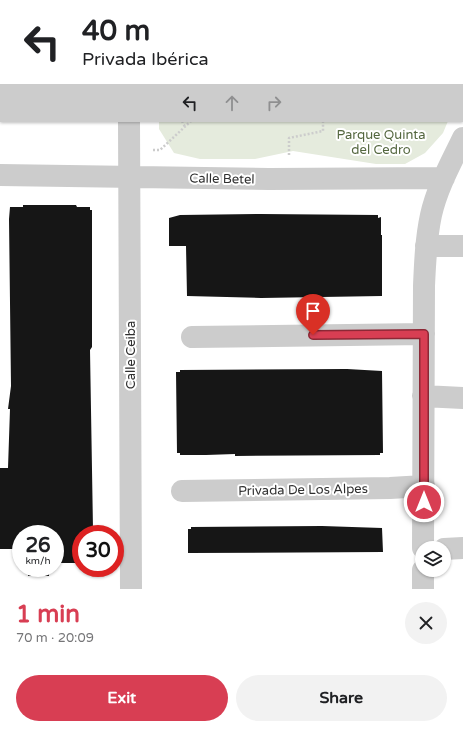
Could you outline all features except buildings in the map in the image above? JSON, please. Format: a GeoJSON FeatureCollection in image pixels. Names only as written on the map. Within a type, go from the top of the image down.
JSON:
{"type":"FeatureCollection","features":[{"type":"Feature","properties":{"kind":"street","name":"Calle Ceiba"},"geometry":{"type":"LineString","coordinates":[[129,122],[130,589]]}},
{"type":"Feature","properties":{"kind":"street"},"geometry":{"type":"LineString","coordinates":[[423,541],[423,396],[426,246],[431,214],[444,178],[463,138]]}},
{"type":"Feature","properties":{"kind":"street","name":"Calle Betel"},"geometry":{"type":"LineString","coordinates":[[0,175],[269,179],[444,178]]}},
{"type":"Feature","properties":{"kind":"street"},"geometry":{"type":"LineString","coordinates":[[426,246],[463,246]]}},
{"type":"Feature","properties":{"kind":"street"},"geometry":{"type":"LineString","coordinates":[[192,338],[424,334]]}},
{"type":"Feature","properties":{"kind":"street"},"geometry":{"type":"LineString","coordinates":[[423,396],[463,398]]}},
{"type":"Feature","properties":{"kind":"street","name":"Privada De Los Alpes"},"geometry":{"type":"LineString","coordinates":[[182,491],[390,488],[424,486]]}},
{"type":"Feature","properties":{"kind":"street"},"geometry":{"type":"LineString","coordinates":[[451,549],[463,548]]}},
{"type":"Feature","properties":{"kind":"street"},"geometry":{"type":"LineString","coordinates":[[423,577],[423,589]]}},
{"type":"Feature","properties":{"kind":"path"},"geometry":{"type":"LineString","coordinates":[[182,122],[185,127]]}},
{"type":"Feature","properties":{"kind":"path"},"geometry":{"type":"LineString","coordinates":[[129,150],[160,150],[190,122]]}},
{"type":"Feature","properties":{"kind":"path"},"geometry":{"type":"LineString","coordinates":[[269,179],[290,159],[289,138],[323,131],[322,122]]}},
{"type":"Feature","properties":{"kind":"green space","name":"Parque Quinta del Cedro"},"geometry":{"type":"Polygon","coordinates":[[[159,122],[448,122],[443,133],[425,153],[405,164],[376,164],[293,151],[255,159],[200,159],[174,153],[159,129],[159,122]]]}},
{"type":"Feature","properties":{"kind":"route"},"geometry":{"type":"LineString","coordinates":[[313,335],[424,334],[424,502]]}}]}
